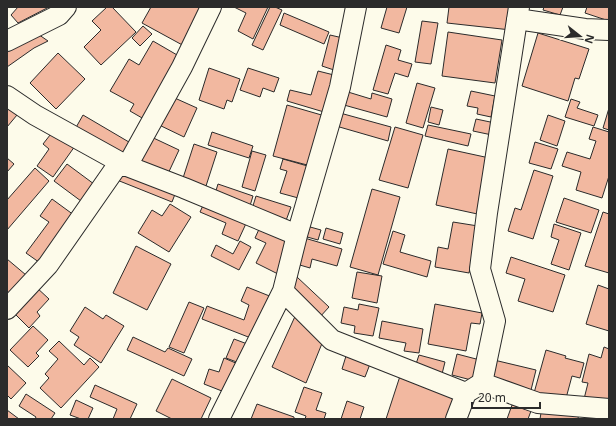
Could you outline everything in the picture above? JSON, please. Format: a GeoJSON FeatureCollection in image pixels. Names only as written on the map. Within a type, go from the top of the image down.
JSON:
{"type":"FeatureCollection","features":[{"type":"Feature","properties":{"kind":"street"},"geometry":{"type":"LineString","coordinates":[[7,40],[59,15],[66,7]]}},
{"type":"Feature","properties":{"kind":"street"},"geometry":{"type":"LineString","coordinates":[[127,166],[182,67],[211,7]]}},
{"type":"Feature","properties":{"kind":"street"},"geometry":{"type":"LineString","coordinates":[[218,419],[283,291],[297,235],[340,87],[356,7]]}},
{"type":"Feature","properties":{"kind":"street"},"geometry":{"type":"LineString","coordinates":[[456,419],[474,388],[495,321],[480,269],[518,13],[585,29],[609,30]]}},
{"type":"Feature","properties":{"kind":"street"},"geometry":{"type":"LineString","coordinates":[[7,96],[35,115],[127,166],[297,235]]}},
{"type":"Feature","properties":{"kind":"street"},"geometry":{"type":"LineString","coordinates":[[7,309],[48,265],[117,166],[127,166]]}},
{"type":"Feature","properties":{"kind":"street"},"geometry":{"type":"LineString","coordinates":[[283,291],[332,340],[474,388],[535,411],[609,409]]}},
{"type":"Feature","properties":{"kind":"building"},"geometry":{"type":"Polygon","coordinates":[[[18,7],[49,7],[18,23],[11,15],[18,7]]]}},
{"type":"Feature","properties":{"kind":"building"},"geometry":{"type":"Polygon","coordinates":[[[107,7],[112,7],[136,32],[101,65],[84,47],[101,30],[92,21],[107,7]]]}},
{"type":"Feature","properties":{"kind":"building"},"geometry":{"type":"Polygon","coordinates":[[[151,7],[208,7],[186,47],[142,23],[151,7]]]}},
{"type":"Feature","properties":{"kind":"building"},"geometry":{"type":"Polygon","coordinates":[[[234,7],[268,7],[253,39],[238,31],[246,13],[234,7]]]}},
{"type":"Feature","properties":{"kind":"building"},"geometry":{"type":"Polygon","coordinates":[[[270,7],[275,7],[282,10],[263,50],[252,45],[270,7]]]}},
{"type":"Feature","properties":{"kind":"building"},"geometry":{"type":"Polygon","coordinates":[[[387,7],[407,7],[399,33],[381,28],[387,7]]]}},
{"type":"Feature","properties":{"kind":"building"},"geometry":{"type":"Polygon","coordinates":[[[449,7],[514,7],[511,30],[447,23],[449,7]]]}},
{"type":"Feature","properties":{"kind":"building"},"geometry":{"type":"Polygon","coordinates":[[[544,7],[563,7],[560,15],[543,10],[544,7]]]}},
{"type":"Feature","properties":{"kind":"building"},"geometry":{"type":"Polygon","coordinates":[[[587,7],[609,7],[609,21],[585,13],[587,7]]]}},
{"type":"Feature","properties":{"kind":"building"},"geometry":{"type":"Polygon","coordinates":[[[284,13],[329,32],[324,44],[280,25],[284,13]]]}},
{"type":"Feature","properties":{"kind":"building"},"geometry":{"type":"Polygon","coordinates":[[[422,21],[438,23],[431,64],[415,62],[422,21]]]}},
{"type":"Feature","properties":{"kind":"building"},"geometry":{"type":"Polygon","coordinates":[[[143,26],[152,34],[140,46],[132,38],[143,26]]]}},
{"type":"Feature","properties":{"kind":"building"},"geometry":{"type":"Polygon","coordinates":[[[35,32],[48,41],[34,48],[7,67],[7,47],[35,32]]]}},
{"type":"Feature","properties":{"kind":"building"},"geometry":{"type":"Polygon","coordinates":[[[448,32],[502,40],[495,83],[442,76],[448,32]]]}},
{"type":"Feature","properties":{"kind":"building"},"geometry":{"type":"Polygon","coordinates":[[[538,33],[589,49],[579,79],[575,78],[568,101],[522,86],[538,33]]]}},
{"type":"Feature","properties":{"kind":"building"},"geometry":{"type":"Polygon","coordinates":[[[330,35],[343,38],[334,70],[322,66],[330,35]]]}},
{"type":"Feature","properties":{"kind":"building"},"geometry":{"type":"Polygon","coordinates":[[[153,41],[184,59],[149,122],[130,111],[134,104],[110,91],[129,59],[139,65],[153,41]]]}},
{"type":"Feature","properties":{"kind":"building"},"geometry":{"type":"Polygon","coordinates":[[[386,45],[401,50],[398,60],[412,64],[408,77],[395,73],[388,94],[373,90],[386,45]]]}},
{"type":"Feature","properties":{"kind":"building"},"geometry":{"type":"Polygon","coordinates":[[[58,53],[85,79],[56,109],[30,83],[58,53]]]}},
{"type":"Feature","properties":{"kind":"building"},"geometry":{"type":"Polygon","coordinates":[[[209,68],[240,79],[232,102],[227,100],[224,109],[199,100],[209,68]]]}},
{"type":"Feature","properties":{"kind":"building"},"geometry":{"type":"Polygon","coordinates":[[[248,68],[279,78],[274,92],[263,88],[260,97],[240,90],[248,68]]]}},
{"type":"Feature","properties":{"kind":"building"},"geometry":{"type":"Polygon","coordinates":[[[318,71],[334,75],[324,112],[287,101],[290,90],[311,95],[318,71]]]}},
{"type":"Feature","properties":{"kind":"building"},"geometry":{"type":"Polygon","coordinates":[[[417,83],[435,88],[423,128],[406,123],[417,83]]]}},
{"type":"Feature","properties":{"kind":"building"},"geometry":{"type":"Polygon","coordinates":[[[471,91],[495,96],[491,117],[477,114],[478,108],[467,106],[471,91]]]}},
{"type":"Feature","properties":{"kind":"building"},"geometry":{"type":"Polygon","coordinates":[[[348,92],[371,99],[372,93],[392,99],[387,117],[344,105],[348,92]]]}},
{"type":"Feature","properties":{"kind":"building"},"geometry":{"type":"Polygon","coordinates":[[[168,95],[197,108],[184,137],[155,123],[168,95]]]}},
{"type":"Feature","properties":{"kind":"building"},"geometry":{"type":"Polygon","coordinates":[[[571,99],[580,102],[577,108],[598,115],[594,126],[565,117],[571,99]]]}},
{"type":"Feature","properties":{"kind":"building"},"geometry":{"type":"Polygon","coordinates":[[[287,105],[325,116],[311,166],[273,156],[287,105]]]}},
{"type":"Feature","properties":{"kind":"building"},"geometry":{"type":"Polygon","coordinates":[[[7,106],[17,115],[7,127],[7,106]]]}},
{"type":"Feature","properties":{"kind":"building"},"geometry":{"type":"Polygon","coordinates":[[[431,107],[443,110],[439,125],[428,122],[431,107]]]}},
{"type":"Feature","properties":{"kind":"building"},"geometry":{"type":"Polygon","coordinates":[[[609,108],[609,130],[603,128],[609,108]]]}},
{"type":"Feature","properties":{"kind":"building"},"geometry":{"type":"Polygon","coordinates":[[[340,113],[391,127],[388,141],[336,126],[340,113]]]}},
{"type":"Feature","properties":{"kind":"building"},"geometry":{"type":"Polygon","coordinates":[[[83,115],[134,145],[125,161],[74,131],[83,115]]]}},
{"type":"Feature","properties":{"kind":"building"},"geometry":{"type":"Polygon","coordinates":[[[548,115],[565,121],[557,146],[540,140],[548,115]]]}},
{"type":"Feature","properties":{"kind":"building"},"geometry":{"type":"Polygon","coordinates":[[[476,119],[495,123],[492,135],[473,131],[476,119]]]}},
{"type":"Feature","properties":{"kind":"building"},"geometry":{"type":"Polygon","coordinates":[[[428,125],[471,134],[468,146],[425,136],[428,125]]]}},
{"type":"Feature","properties":{"kind":"building"},"geometry":{"type":"Polygon","coordinates":[[[395,127],[423,135],[408,188],[379,180],[395,127]]]}},
{"type":"Feature","properties":{"kind":"building"},"geometry":{"type":"Polygon","coordinates":[[[593,127],[609,132],[609,176],[602,198],[576,190],[581,172],[562,166],[567,152],[590,159],[596,141],[589,139],[593,127]]]}},
{"type":"Feature","properties":{"kind":"building"},"geometry":{"type":"Polygon","coordinates":[[[54,130],[75,146],[53,177],[37,166],[49,149],[43,144],[54,130]]]}},
{"type":"Feature","properties":{"kind":"building"},"geometry":{"type":"Polygon","coordinates":[[[212,132],[253,146],[249,158],[208,145],[212,132]]]}},
{"type":"Feature","properties":{"kind":"building"},"geometry":{"type":"Polygon","coordinates":[[[145,134],[179,150],[166,178],[132,162],[145,134]]]}},
{"type":"Feature","properties":{"kind":"building"},"geometry":{"type":"Polygon","coordinates":[[[535,142],[558,149],[551,169],[529,163],[535,142]]]}},
{"type":"Feature","properties":{"kind":"building"},"geometry":{"type":"Polygon","coordinates":[[[194,144],[217,152],[206,186],[183,178],[194,144]]]}},
{"type":"Feature","properties":{"kind":"building"},"geometry":{"type":"Polygon","coordinates":[[[448,149],[494,159],[482,215],[436,205],[448,149]]]}},
{"type":"Feature","properties":{"kind":"building"},"geometry":{"type":"Polygon","coordinates":[[[252,151],[266,155],[255,191],[242,187],[252,151]]]}},
{"type":"Feature","properties":{"kind":"building"},"geometry":{"type":"Polygon","coordinates":[[[7,158],[14,164],[7,172],[7,158]]]}},
{"type":"Feature","properties":{"kind":"building"},"geometry":{"type":"Polygon","coordinates":[[[283,159],[311,167],[302,199],[280,193],[287,171],[280,169],[283,159]]]}},
{"type":"Feature","properties":{"kind":"building"},"geometry":{"type":"Polygon","coordinates":[[[67,164],[98,187],[85,204],[54,181],[67,164]]]}},
{"type":"Feature","properties":{"kind":"building"},"geometry":{"type":"Polygon","coordinates":[[[122,167],[177,189],[172,202],[117,180],[122,167]]]}},
{"type":"Feature","properties":{"kind":"building"},"geometry":{"type":"Polygon","coordinates":[[[35,168],[49,181],[7,230],[7,200],[35,168]]]}},
{"type":"Feature","properties":{"kind":"building"},"geometry":{"type":"Polygon","coordinates":[[[534,170],[553,176],[533,239],[508,231],[515,208],[521,210],[534,170]]]}},
{"type":"Feature","properties":{"kind":"building"},"geometry":{"type":"Polygon","coordinates":[[[218,184],[253,196],[249,209],[214,197],[218,184]]]}},
{"type":"Feature","properties":{"kind":"building"},"geometry":{"type":"Polygon","coordinates":[[[372,189],[400,197],[378,275],[350,267],[372,189]]]}},
{"type":"Feature","properties":{"kind":"building"},"geometry":{"type":"Polygon","coordinates":[[[256,196],[291,207],[284,226],[252,209],[256,196]]]}},
{"type":"Feature","properties":{"kind":"building"},"geometry":{"type":"Polygon","coordinates":[[[564,198],[599,210],[591,233],[556,222],[564,198]]]}},
{"type":"Feature","properties":{"kind":"building"},"geometry":{"type":"Polygon","coordinates":[[[52,199],[78,218],[43,265],[26,253],[49,222],[40,216],[52,199]]]}},
{"type":"Feature","properties":{"kind":"building"},"geometry":{"type":"Polygon","coordinates":[[[206,199],[249,217],[238,241],[222,234],[226,223],[200,212],[206,199]]]}},
{"type":"Feature","properties":{"kind":"building"},"geometry":{"type":"Polygon","coordinates":[[[170,204],[191,217],[169,252],[138,233],[152,210],[162,216],[170,204]]]}},
{"type":"Feature","properties":{"kind":"building"},"geometry":{"type":"Polygon","coordinates":[[[603,212],[609,214],[609,273],[585,266],[603,212]]]}},
{"type":"Feature","properties":{"kind":"building"},"geometry":{"type":"Polygon","coordinates":[[[453,222],[478,226],[469,273],[435,267],[438,247],[448,249],[453,222]]]}},
{"type":"Feature","properties":{"kind":"building"},"geometry":{"type":"Polygon","coordinates":[[[554,224],[581,233],[569,270],[551,264],[559,240],[551,237],[554,224]]]}},
{"type":"Feature","properties":{"kind":"building"},"geometry":{"type":"Polygon","coordinates":[[[303,225],[321,230],[318,240],[300,235],[303,225]]]}},
{"type":"Feature","properties":{"kind":"building"},"geometry":{"type":"Polygon","coordinates":[[[260,227],[294,244],[278,274],[256,263],[266,243],[255,238],[260,227]]]}},
{"type":"Feature","properties":{"kind":"building"},"geometry":{"type":"Polygon","coordinates":[[[326,228],[343,233],[340,244],[323,239],[326,228]]]}},
{"type":"Feature","properties":{"kind":"building"},"geometry":{"type":"Polygon","coordinates":[[[393,231],[405,235],[400,252],[431,261],[427,277],[383,264],[393,231]]]}},
{"type":"Feature","properties":{"kind":"building"},"geometry":{"type":"Polygon","coordinates":[[[301,237],[342,249],[337,266],[312,259],[310,268],[293,263],[301,237]]]}},
{"type":"Feature","properties":{"kind":"building"},"geometry":{"type":"Polygon","coordinates":[[[240,241],[251,247],[239,270],[211,256],[216,245],[233,254],[240,241]]]}},
{"type":"Feature","properties":{"kind":"building"},"geometry":{"type":"Polygon","coordinates":[[[136,246],[171,264],[147,310],[113,293],[136,246]]]}},
{"type":"Feature","properties":{"kind":"building"},"geometry":{"type":"Polygon","coordinates":[[[511,257],[565,275],[553,312],[518,301],[525,279],[506,273],[511,257]]]}},
{"type":"Feature","properties":{"kind":"building"},"geometry":{"type":"Polygon","coordinates":[[[7,259],[26,275],[7,297],[7,259]]]}},
{"type":"Feature","properties":{"kind":"building"},"geometry":{"type":"Polygon","coordinates":[[[357,272],[382,276],[377,303],[352,298],[357,272]]]}},
{"type":"Feature","properties":{"kind":"building"},"geometry":{"type":"Polygon","coordinates":[[[297,277],[329,307],[319,318],[288,287],[297,277]]]}},
{"type":"Feature","properties":{"kind":"building"},"geometry":{"type":"Polygon","coordinates":[[[598,285],[609,289],[609,331],[586,324],[598,285]]]}},
{"type":"Feature","properties":{"kind":"building"},"geometry":{"type":"Polygon","coordinates":[[[35,286],[49,299],[37,312],[40,316],[29,328],[12,311],[35,286]]]}},
{"type":"Feature","properties":{"kind":"building"},"geometry":{"type":"Polygon","coordinates":[[[247,287],[272,297],[256,340],[202,319],[207,306],[244,320],[249,305],[241,301],[247,287]]]}},
{"type":"Feature","properties":{"kind":"building"},"geometry":{"type":"Polygon","coordinates":[[[189,302],[204,308],[184,353],[169,347],[189,302]]]}},
{"type":"Feature","properties":{"kind":"building"},"geometry":{"type":"Polygon","coordinates":[[[359,304],[379,308],[373,336],[354,333],[355,326],[341,323],[344,307],[358,310],[359,304]]]}},
{"type":"Feature","properties":{"kind":"building"},"geometry":{"type":"Polygon","coordinates":[[[435,304],[482,313],[480,324],[471,323],[466,351],[428,344],[435,304]]]}},
{"type":"Feature","properties":{"kind":"building"},"geometry":{"type":"Polygon","coordinates":[[[85,307],[103,319],[106,315],[124,326],[101,363],[74,345],[79,337],[70,331],[85,307]]]}},
{"type":"Feature","properties":{"kind":"building"},"geometry":{"type":"Polygon","coordinates":[[[297,312],[325,336],[306,383],[272,367],[297,312]]]}},
{"type":"Feature","properties":{"kind":"building"},"geometry":{"type":"Polygon","coordinates":[[[382,321],[423,329],[419,353],[404,351],[406,343],[379,338],[382,321]]]}},
{"type":"Feature","properties":{"kind":"building"},"geometry":{"type":"Polygon","coordinates":[[[33,326],[48,340],[36,353],[39,356],[28,367],[10,350],[33,326]]]}},
{"type":"Feature","properties":{"kind":"building"},"geometry":{"type":"Polygon","coordinates":[[[133,337],[165,352],[168,348],[192,359],[184,376],[127,350],[133,337]]]}},
{"type":"Feature","properties":{"kind":"building"},"geometry":{"type":"Polygon","coordinates":[[[234,339],[250,345],[242,364],[226,358],[234,339]]]}},
{"type":"Feature","properties":{"kind":"building"},"geometry":{"type":"Polygon","coordinates":[[[59,341],[84,365],[90,358],[99,367],[61,408],[40,388],[49,378],[45,374],[58,359],[49,351],[59,341]]]}},
{"type":"Feature","properties":{"kind":"building"},"geometry":{"type":"Polygon","coordinates":[[[604,347],[609,349],[609,406],[584,399],[588,383],[582,382],[589,354],[601,358],[604,347]]]}},
{"type":"Feature","properties":{"kind":"building"},"geometry":{"type":"Polygon","coordinates":[[[546,350],[566,356],[565,358],[584,363],[580,378],[572,376],[565,402],[534,393],[546,350]]]}},
{"type":"Feature","properties":{"kind":"building"},"geometry":{"type":"Polygon","coordinates":[[[457,354],[480,360],[475,381],[452,375],[457,354]]]}},
{"type":"Feature","properties":{"kind":"building"},"geometry":{"type":"Polygon","coordinates":[[[419,355],[445,362],[442,374],[415,367],[419,355]]]}},
{"type":"Feature","properties":{"kind":"building"},"geometry":{"type":"Polygon","coordinates":[[[346,356],[370,364],[365,377],[342,369],[346,356]]]}},
{"type":"Feature","properties":{"kind":"building"},"geometry":{"type":"Polygon","coordinates":[[[224,358],[238,364],[227,393],[204,384],[209,369],[219,372],[224,358]]]}},
{"type":"Feature","properties":{"kind":"building"},"geometry":{"type":"Polygon","coordinates":[[[494,360],[536,370],[531,390],[489,379],[494,360]]]}},
{"type":"Feature","properties":{"kind":"building"},"geometry":{"type":"Polygon","coordinates":[[[7,365],[26,383],[11,399],[7,395],[7,365]]]}},
{"type":"Feature","properties":{"kind":"building"},"geometry":{"type":"Polygon","coordinates":[[[401,373],[458,393],[449,419],[386,419],[401,373]]]}},
{"type":"Feature","properties":{"kind":"building"},"geometry":{"type":"Polygon","coordinates":[[[172,379],[211,398],[201,419],[172,419],[156,411],[172,379]]]}},
{"type":"Feature","properties":{"kind":"building"},"geometry":{"type":"Polygon","coordinates":[[[95,385],[137,404],[130,419],[113,419],[117,409],[90,397],[95,385]]]}},
{"type":"Feature","properties":{"kind":"building"},"geometry":{"type":"Polygon","coordinates":[[[304,387],[322,393],[316,410],[326,413],[324,419],[305,419],[306,416],[295,412],[304,387]]]}},
{"type":"Feature","properties":{"kind":"building"},"geometry":{"type":"Polygon","coordinates":[[[26,394],[55,413],[51,419],[35,419],[36,417],[19,406],[26,394]]]}},
{"type":"Feature","properties":{"kind":"building"},"geometry":{"type":"Polygon","coordinates":[[[76,400],[93,408],[88,419],[81,419],[70,415],[76,400]]]}},
{"type":"Feature","properties":{"kind":"building"},"geometry":{"type":"Polygon","coordinates":[[[347,401],[364,407],[360,419],[341,419],[347,401]]]}},
{"type":"Feature","properties":{"kind":"building"},"geometry":{"type":"Polygon","coordinates":[[[257,404],[294,417],[294,419],[251,419],[257,404]]]}},
{"type":"Feature","properties":{"kind":"building"},"geometry":{"type":"Polygon","coordinates":[[[512,405],[531,411],[528,419],[507,419],[512,405]]]}},
{"type":"Feature","properties":{"kind":"building"},"geometry":{"type":"Polygon","coordinates":[[[542,407],[579,411],[578,419],[540,419],[542,407]]]}},
{"type":"Feature","properties":{"kind":"building"},"geometry":{"type":"Polygon","coordinates":[[[7,410],[19,419],[7,419],[7,410]]]}},
{"type":"Feature","properties":{"kind":"building"},"geometry":{"type":"Polygon","coordinates":[[[588,413],[608,419],[586,419],[588,413]]]}}]}
